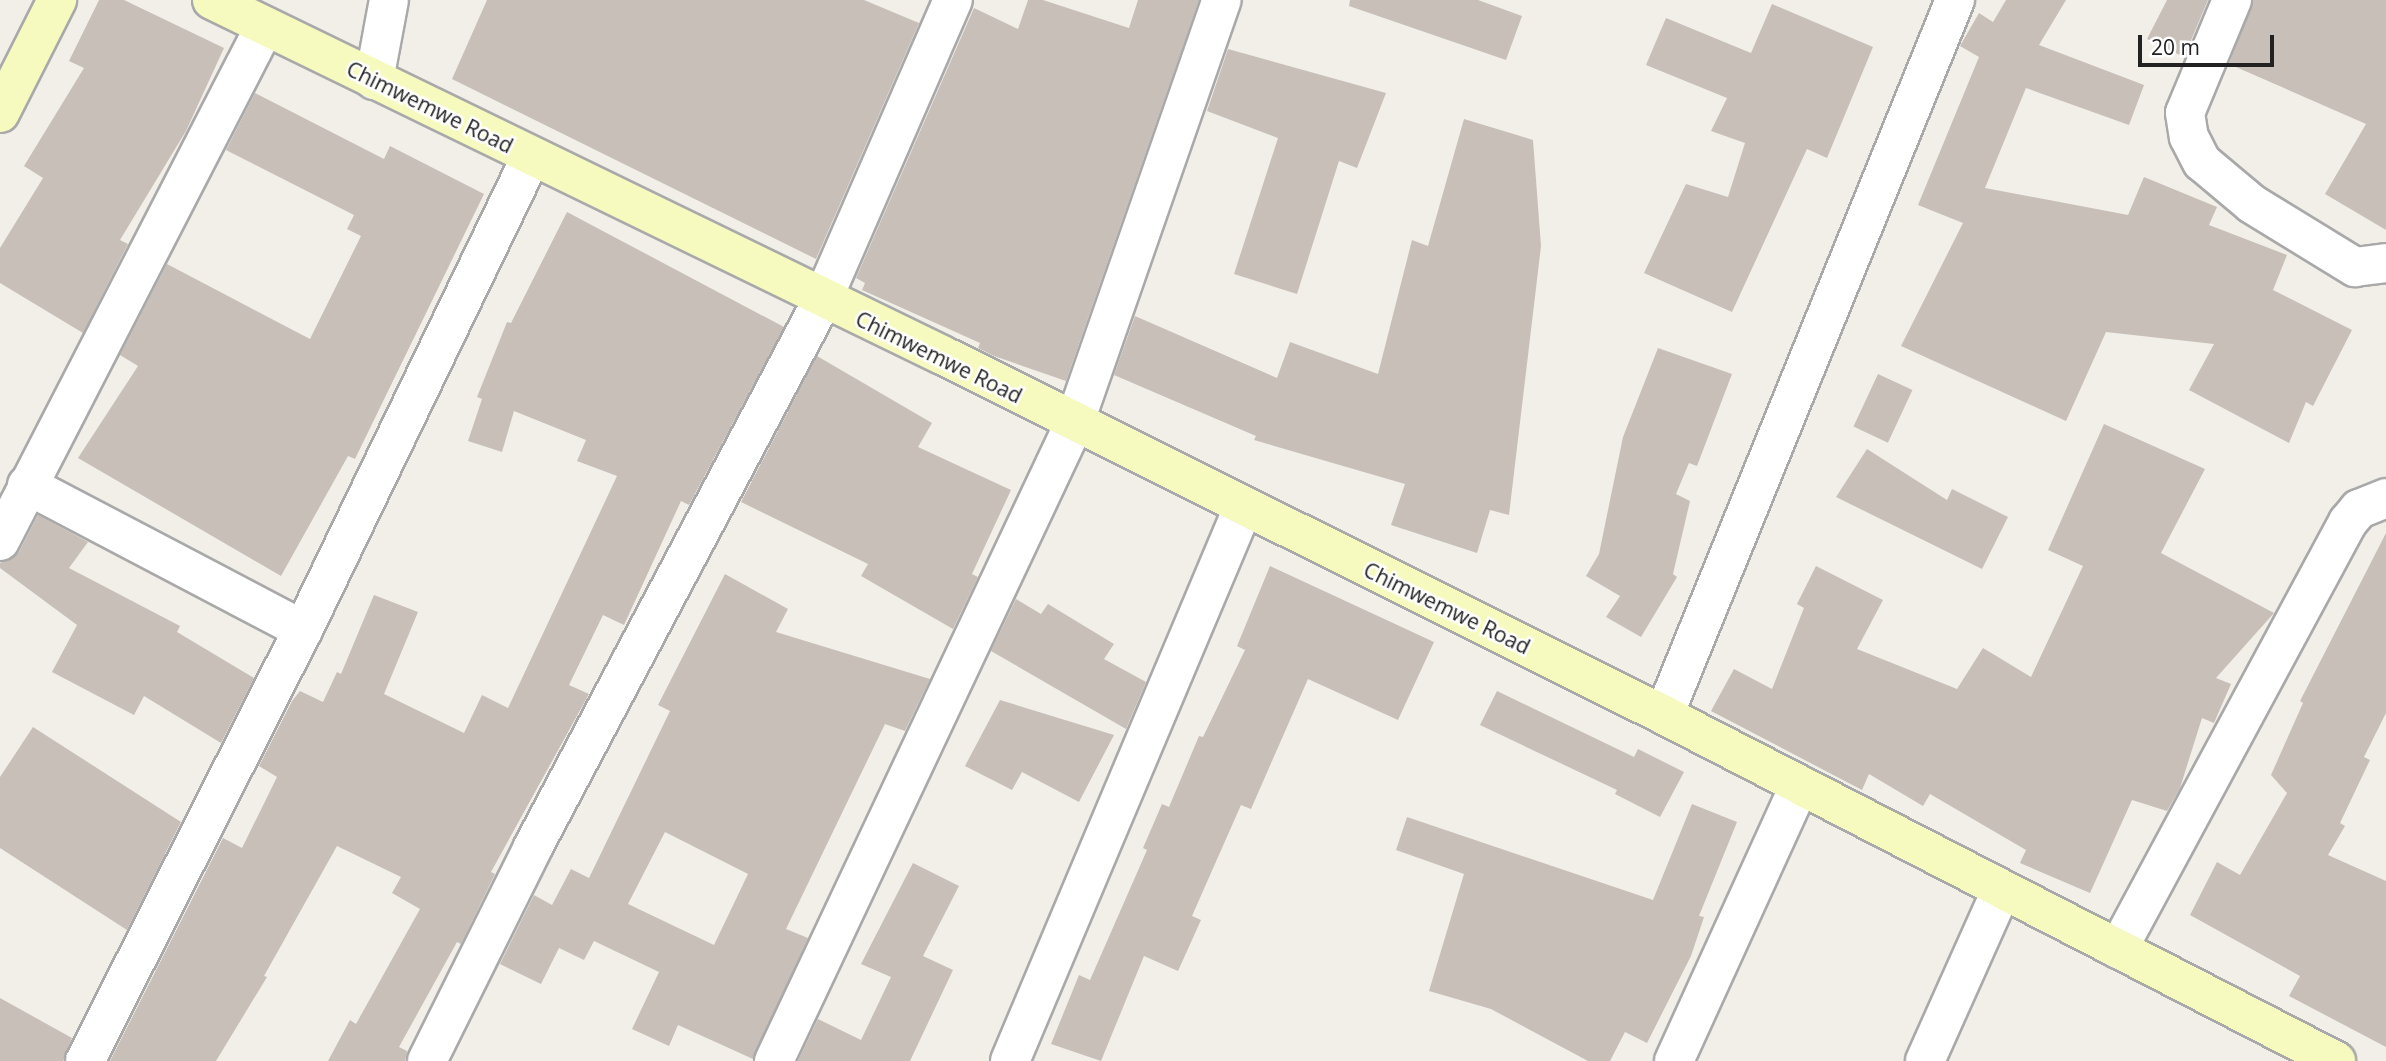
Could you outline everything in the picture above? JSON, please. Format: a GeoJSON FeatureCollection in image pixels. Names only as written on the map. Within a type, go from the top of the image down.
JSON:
{"type":"FeatureCollection","features":[{"type":"Feature","properties":{"kind":"main road"},"geometry":{"type":"LineString","coordinates":[[0,113],[57,0]]}},
{"type":"Feature","properties":{"kind":"main road","name":"Chimwemwe Road"},"geometry":{"type":"LineString","coordinates":[[212,0],[822,300],[942,355],[1074,425],[1664,715],[2336,1061]]}},
{"type":"Feature","properties":{"kind":"street"},"geometry":{"type":"LineString","coordinates":[[374,80],[389,0]]}},
{"type":"Feature","properties":{"kind":"street"},"geometry":{"type":"LineString","coordinates":[[427,1061],[533,847],[822,300],[953,0]]}},
{"type":"Feature","properties":{"kind":"street"},"geometry":{"type":"LineString","coordinates":[[774,1061],[1074,425],[1222,0]]}},
{"type":"Feature","properties":{"kind":"street"},"geometry":{"type":"LineString","coordinates":[[1664,715],[1955,0]]}},
{"type":"Feature","properties":{"kind":"street"},"geometry":{"type":"LineString","coordinates":[[2232,0],[2185,113],[2189,138],[2202,162],[2252,204],[2355,267],[2386,263]]}},
{"type":"Feature","properties":{"kind":"street"},"geometry":{"type":"LineString","coordinates":[[0,541],[265,26]]}},
{"type":"Feature","properties":{"kind":"street"},"geometry":{"type":"LineString","coordinates":[[85,1061],[303,630],[531,157]]}},
{"type":"Feature","properties":{"kind":"street"},"geometry":{"type":"LineString","coordinates":[[27,485],[303,630]]}},
{"type":"Feature","properties":{"kind":"street"},"geometry":{"type":"LineString","coordinates":[[1010,1061],[1243,508]]}},
{"type":"Feature","properties":{"kind":"street"},"geometry":{"type":"LineString","coordinates":[[2118,949],[2341,534],[2377,509]]}},
{"type":"Feature","properties":{"kind":"street"},"geometry":{"type":"LineString","coordinates":[[1674,1061],[1800,785]]}},
{"type":"Feature","properties":{"kind":"street"},"geometry":{"type":"LineString","coordinates":[[1925,1061],[2002,889]]}},
{"type":"Feature","properties":{"kind":"building"},"geometry":{"type":"Polygon","coordinates":[[[99,0],[124,0],[224,48],[186,131],[120,240],[128,244],[83,333],[0,283],[0,248],[43,178],[24,166],[84,68],[69,61],[99,0]]]}},
{"type":"Feature","properties":{"kind":"building"},"geometry":{"type":"Polygon","coordinates":[[[487,0],[864,0],[919,23],[816,259],[452,79],[487,0]]]}},
{"type":"Feature","properties":{"kind":"building"},"geometry":{"type":"Polygon","coordinates":[[[1028,0],[1043,0],[1129,28],[1138,0],[1199,0],[1066,381],[994,356],[978,348],[980,343],[862,290],[865,283],[856,278],[974,8],[1018,29],[1028,0]]]}},
{"type":"Feature","properties":{"kind":"building"},"geometry":{"type":"Polygon","coordinates":[[[1350,0],[1478,0],[1522,16],[1506,60],[1349,6],[1350,0]]]}},
{"type":"Feature","properties":{"kind":"building"},"geometry":{"type":"Polygon","coordinates":[[[2006,0],[2066,0],[2039,45],[2144,85],[2129,125],[2026,88],[1985,188],[2128,215],[2144,177],[2217,207],[2209,225],[2287,255],[2273,290],[2352,330],[2313,406],[2306,402],[2289,443],[2189,390],[2214,344],[2106,332],[2066,421],[1901,346],[1963,223],[1918,205],[1979,57],[1960,46],[1979,13],[1993,22],[2006,0]]]}},
{"type":"Feature","properties":{"kind":"building"},"geometry":{"type":"Polygon","coordinates":[[[2167,0],[2208,0],[2184,57],[2147,39],[2167,0]]]}},
{"type":"Feature","properties":{"kind":"building"},"geometry":{"type":"Polygon","coordinates":[[[2253,0],[2386,0],[2386,230],[2325,194],[2366,124],[2229,64],[2253,0]]]}},
{"type":"Feature","properties":{"kind":"building"},"geometry":{"type":"Polygon","coordinates":[[[1772,4],[1873,47],[1827,158],[1807,149],[1732,312],[1644,273],[1686,184],[1728,197],[1745,143],[1711,131],[1727,98],[1646,65],[1666,18],[1751,53],[1772,4]]]}},
{"type":"Feature","properties":{"kind":"building"},"geometry":{"type":"Polygon","coordinates":[[[1228,49],[1386,93],[1357,168],[1339,161],[1297,294],[1234,274],[1278,138],[1207,111],[1228,49]]]}},
{"type":"Feature","properties":{"kind":"building"},"geometry":{"type":"Polygon","coordinates":[[[255,93],[384,159],[390,146],[484,194],[355,459],[348,456],[281,576],[78,458],[138,366],[120,355],[167,264],[310,339],[361,236],[347,229],[354,215],[226,150],[255,93]]]}},
{"type":"Feature","properties":{"kind":"building"},"geometry":{"type":"Polygon","coordinates":[[[1464,119],[1533,140],[1541,246],[1509,515],[1490,510],[1477,553],[1391,525],[1405,484],[1254,440],[1256,436],[1114,375],[1135,316],[1277,378],[1290,342],[1378,374],[1412,240],[1428,246],[1464,119]]]}},
{"type":"Feature","properties":{"kind":"building"},"geometry":{"type":"Polygon","coordinates":[[[567,212],[784,327],[689,505],[681,501],[624,625],[603,615],[569,685],[589,694],[491,872],[495,874],[461,944],[457,942],[399,1047],[407,1051],[405,1061],[328,1061],[350,1020],[356,1024],[420,909],[392,893],[401,877],[337,846],[264,976],[267,977],[216,1061],[110,1061],[223,838],[242,848],[277,777],[259,766],[292,701],[300,691],[323,702],[337,672],[341,674],[374,595],[418,612],[384,694],[464,733],[482,695],[508,708],[617,476],[577,461],[586,440],[514,411],[502,452],[468,441],[482,399],[477,397],[507,322],[511,323],[567,212]]]}},
{"type":"Feature","properties":{"kind":"building"},"geometry":{"type":"Polygon","coordinates":[[[1658,348],[1732,374],[1697,466],[1689,463],[1676,494],[1690,501],[1673,574],[1677,577],[1641,637],[1606,617],[1620,596],[1586,576],[1599,554],[1623,437],[1658,348]]]}},
{"type":"Feature","properties":{"kind":"building"},"geometry":{"type":"Polygon","coordinates":[[[817,356],[932,423],[918,447],[1011,490],[972,574],[978,577],[953,629],[861,576],[868,564],[741,502],[817,356]]]}},
{"type":"Feature","properties":{"kind":"building"},"geometry":{"type":"Polygon","coordinates":[[[1878,374],[1912,390],[1888,443],[1853,427],[1878,374]]]}},
{"type":"Feature","properties":{"kind":"building"},"geometry":{"type":"Polygon","coordinates":[[[2104,424],[2205,469],[2161,553],[2274,613],[2216,678],[2231,684],[2214,723],[2202,718],[2180,788],[2167,811],[2132,800],[2090,893],[2020,863],[2026,850],[1930,794],[1923,806],[1869,774],[1862,790],[1711,711],[1734,669],[1772,689],[1804,608],[1797,604],[1816,566],[1883,600],[1857,649],[1957,689],[1983,648],[2031,677],[2083,566],[2048,550],[2104,424]]]}},
{"type":"Feature","properties":{"kind":"building"},"geometry":{"type":"Polygon","coordinates":[[[1867,449],[1947,500],[1952,489],[2008,517],[1982,569],[1836,497],[1867,449]]]}},
{"type":"Feature","properties":{"kind":"building"},"geometry":{"type":"Polygon","coordinates":[[[38,515],[88,542],[69,568],[180,626],[177,632],[254,678],[221,743],[144,696],[134,715],[52,672],[77,625],[0,568],[0,563],[19,552],[38,515]]]}},
{"type":"Feature","properties":{"kind":"building"},"geometry":{"type":"Polygon","coordinates":[[[2386,533],[2386,713],[2364,757],[2370,760],[2340,823],[2345,826],[2328,855],[2386,881],[2386,1047],[2289,996],[2300,976],[2190,915],[2217,862],[2240,875],[2287,793],[2271,775],[2303,703],[2300,701],[2386,533]]]}},
{"type":"Feature","properties":{"kind":"building"},"geometry":{"type":"Polygon","coordinates":[[[1270,566],[1434,642],[1398,720],[1308,679],[1251,809],[1241,805],[1192,916],[1201,920],[1178,971],[1144,956],[1101,1061],[1051,1044],[1079,975],[1090,980],[1147,850],[1143,848],[1162,804],[1169,807],[1199,736],[1203,737],[1245,650],[1237,646],[1270,566]]]}},
{"type":"Feature","properties":{"kind":"building"},"geometry":{"type":"Polygon","coordinates":[[[725,574],[788,609],[776,632],[930,679],[905,731],[885,724],[786,929],[808,938],[753,1059],[678,1025],[669,1046],[632,1029],[659,972],[594,941],[584,960],[559,948],[541,984],[500,964],[534,895],[552,905],[571,869],[589,878],[670,711],[658,705],[725,574]],[[665,832],[628,904],[714,945],[748,874],[665,832]]]}},
{"type":"Feature","properties":{"kind":"building"},"geometry":{"type":"Polygon","coordinates":[[[1016,599],[1041,614],[1048,604],[1114,644],[1104,659],[1146,682],[1126,729],[991,651],[1016,599]]]}},
{"type":"Feature","properties":{"kind":"building"},"geometry":{"type":"Polygon","coordinates":[[[1497,691],[1634,757],[1638,749],[1684,772],[1660,817],[1615,794],[1617,790],[1480,725],[1497,691]]]}},
{"type":"Feature","properties":{"kind":"building"},"geometry":{"type":"Polygon","coordinates":[[[1000,700],[1114,735],[1079,802],[1022,772],[1012,790],[965,766],[1000,700]]]}},
{"type":"Feature","properties":{"kind":"building"},"geometry":{"type":"Polygon","coordinates":[[[33,727],[181,822],[127,930],[0,848],[0,777],[33,727]]]}},
{"type":"Feature","properties":{"kind":"building"},"geometry":{"type":"Polygon","coordinates":[[[1692,804],[1737,822],[1699,916],[1704,917],[1691,956],[1647,1043],[1625,1032],[1610,1061],[1588,1061],[1491,1009],[1429,991],[1464,874],[1396,850],[1407,817],[1653,900],[1692,804]]]}},
{"type":"Feature","properties":{"kind":"building"},"geometry":{"type":"Polygon","coordinates":[[[913,863],[959,886],[923,956],[953,970],[910,1061],[798,1061],[818,1019],[861,1040],[891,977],[861,964],[913,863]]]}},
{"type":"Feature","properties":{"kind":"building"},"geometry":{"type":"Polygon","coordinates":[[[0,998],[72,1038],[63,1061],[0,1061],[0,998]]]}}]}
